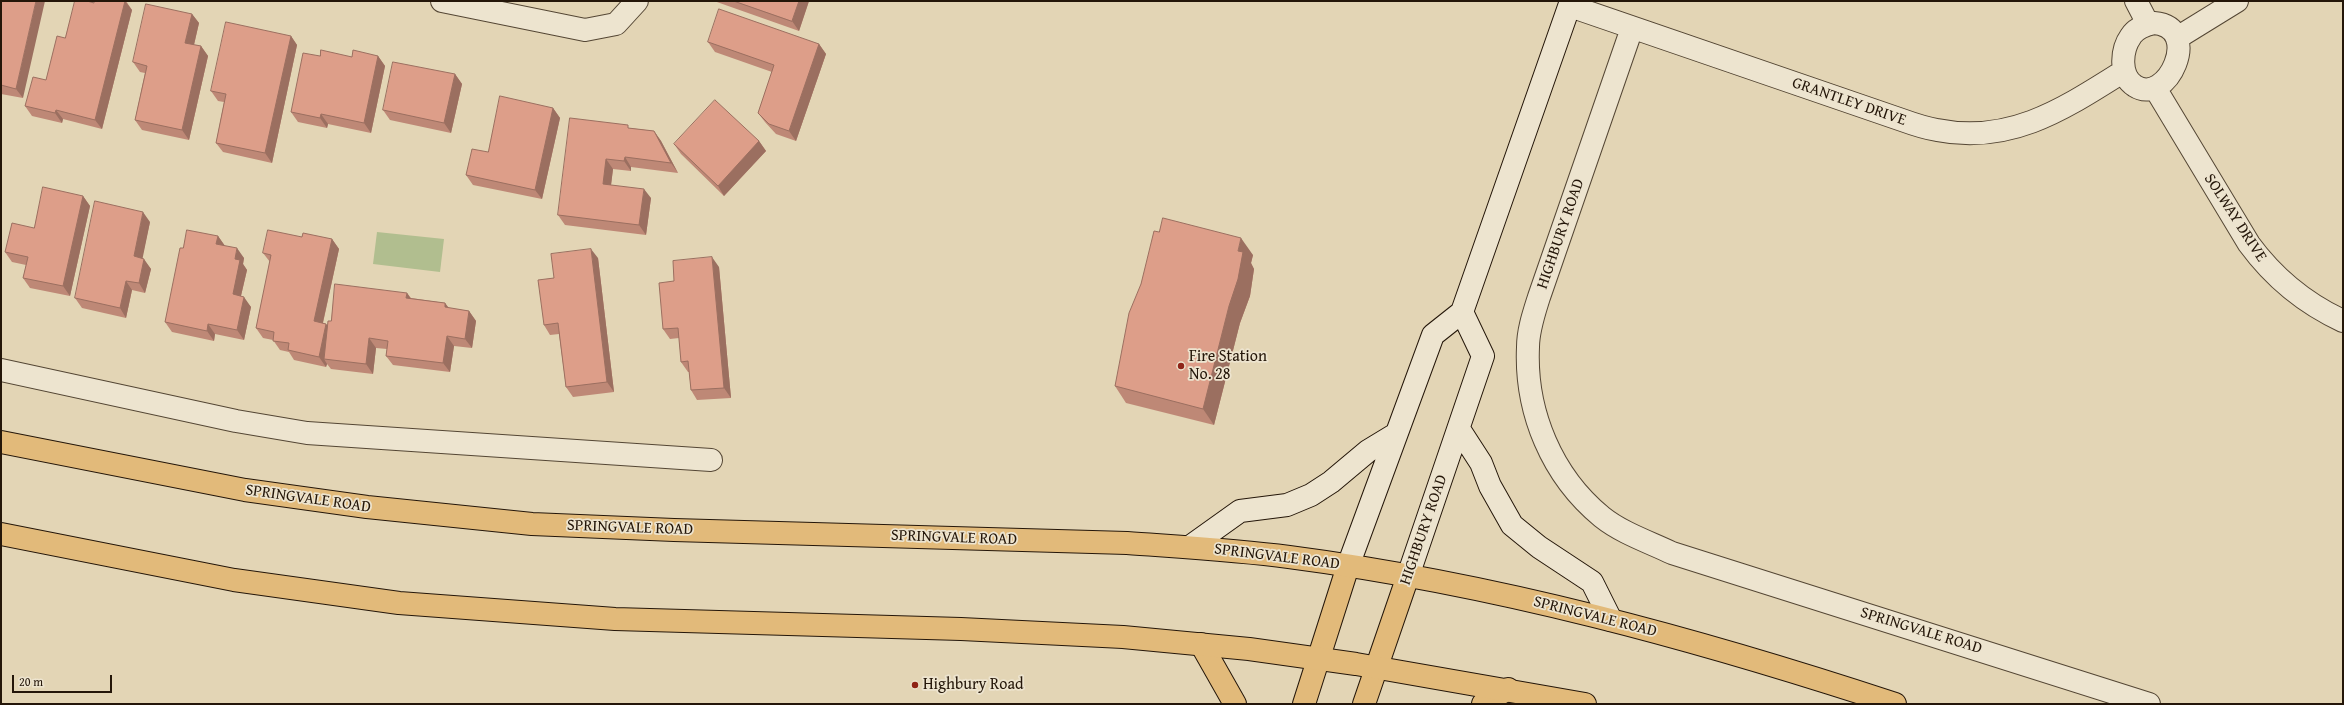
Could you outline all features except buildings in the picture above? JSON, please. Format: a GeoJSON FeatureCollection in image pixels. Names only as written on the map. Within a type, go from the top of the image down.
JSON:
{"type":"FeatureCollection","features":[{"type":"Feature","properties":{"kind":"main road","name":"SPRINGVALE ROAD"},"geometry":{"type":"LineString","coordinates":[[1,442],[252,491],[367,508],[532,524],[1191,546],[1348,566],[1481,590],[1612,620],[1753,659],[1895,704]]}},
{"type":"Feature","properties":{"kind":"main road"},"geometry":{"type":"LineString","coordinates":[[1,534],[234,580],[361,599],[461,609],[648,621],[961,629],[1088,635],[1201,644],[1378,667],[1508,689],[1585,704]]}},
{"type":"Feature","properties":{"kind":"main road"},"geometry":{"type":"LineString","coordinates":[[1304,704],[1348,566]]}},
{"type":"Feature","properties":{"kind":"main road","name":"HIGHBURY ROAD"},"geometry":{"type":"LineString","coordinates":[[1364,704],[1378,667],[1408,576]]}},
{"type":"Feature","properties":{"kind":"main road"},"geometry":{"type":"LineString","coordinates":[[1201,644],[1235,704]]}},
{"type":"Feature","properties":{"kind":"main road"},"geometry":{"type":"LineString","coordinates":[[1483,704],[1508,689]]}},
{"type":"Feature","properties":{"kind":"street"},"geometry":{"type":"LineString","coordinates":[[442,1],[585,30],[616,24],[637,1]]}},
{"type":"Feature","properties":{"kind":"street"},"geometry":{"type":"LineString","coordinates":[[2136,1],[2148,24]]}},
{"type":"Feature","properties":{"kind":"street"},"geometry":{"type":"LineString","coordinates":[[2177,38],[2237,1]]}},
{"type":"Feature","properties":{"kind":"street"},"geometry":{"type":"LineString","coordinates":[[1348,566],[1433,335],[1462,312],[1570,4]]}},
{"type":"Feature","properties":{"kind":"street","name":"GRANTLEY DRIVE"},"geometry":{"type":"LineString","coordinates":[[1570,4],[1632,28],[1938,131],[1996,131],[2039,120],[2071,105],[2124,71]]}},
{"type":"Feature","properties":{"kind":"street"},"geometry":{"type":"LineString","coordinates":[[2148,24],[2164,24],[2171,28],[2177,38],[2178,45],[2176,64],[2167,79],[2155,88],[2149,90],[2135,86],[2128,79],[2124,71],[2125,54],[2131,36],[2148,24]]}},
{"type":"Feature","properties":{"kind":"street","name":"HIGHBURY ROAD"},"geometry":{"type":"LineString","coordinates":[[1546,444],[1531,399],[1528,347],[1531,325],[1632,28]]}},
{"type":"Feature","properties":{"kind":"street","name":"SOLWAY DRIVE"},"geometry":{"type":"LineString","coordinates":[[2155,88],[2249,244],[2259,257],[2288,288],[2329,314],[2343,321]]}},
{"type":"Feature","properties":{"kind":"street","name":"HIGHBURY ROAD"},"geometry":{"type":"LineString","coordinates":[[1408,576],[1483,356],[1462,312]]}},
{"type":"Feature","properties":{"kind":"street"},"geometry":{"type":"LineString","coordinates":[[1,370],[236,421],[307,433],[711,460]]}},
{"type":"Feature","properties":{"kind":"street"},"geometry":{"type":"LineString","coordinates":[[1459,430],[1481,463],[1490,486],[1512,525],[1539,547],[1592,582],[1612,620]]}},
{"type":"Feature","properties":{"kind":"street"},"geometry":{"type":"LineString","coordinates":[[1191,546],[1240,511],[1286,505],[1312,495],[1331,482],[1368,451],[1396,434]]}},
{"type":"Feature","properties":{"kind":"street","name":"SPRINGVALE ROAD"},"geometry":{"type":"LineString","coordinates":[[1546,444],[1572,487],[1603,518],[1641,539],[1672,553],[2149,704]]}},
{"type":"Feature","properties":{"kind":"green space"},"geometry":{"type":"Polygon","coordinates":[[[377,232],[444,239],[440,272],[373,264],[377,232]]]}},
{"type":"Feature","properties":{"kind":"place","name":"Fire Station No. 28"},"geometry":{"type":"Point","coordinates":[1181,366]}},
{"type":"Feature","properties":{"kind":"place","name":"Highbury Road"},"geometry":{"type":"Point","coordinates":[915,685]}}]}
